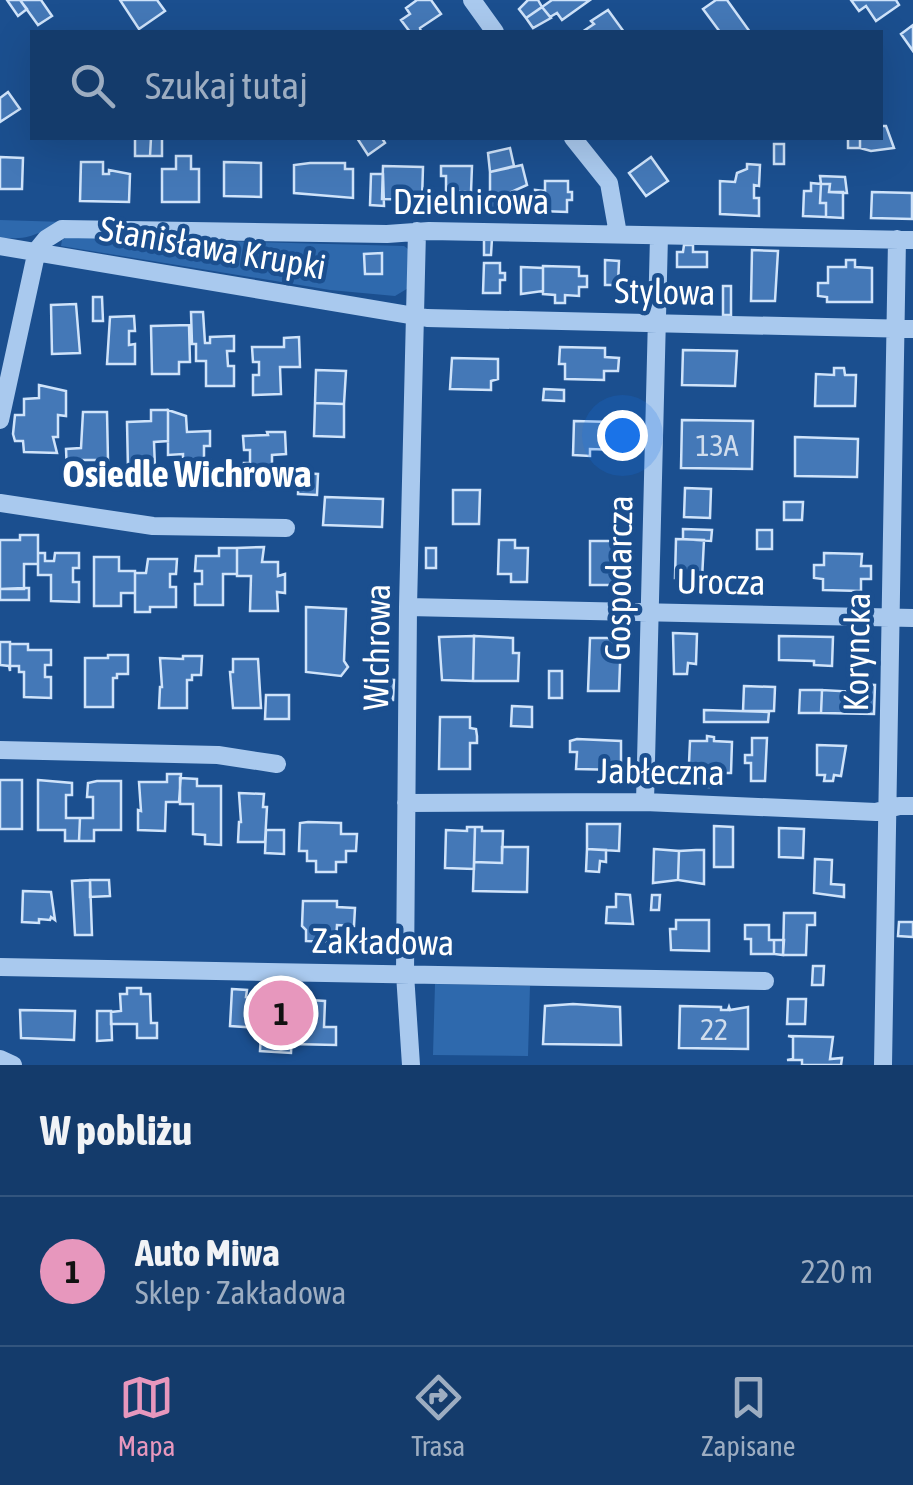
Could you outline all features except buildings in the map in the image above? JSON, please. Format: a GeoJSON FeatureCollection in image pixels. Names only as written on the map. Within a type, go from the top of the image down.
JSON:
{"type":"FeatureCollection","features":[{"type":"Feature","properties":{"kind":"street"},"geometry":{"type":"LineString","coordinates":[[472,0],[493,30]]}},
{"type":"Feature","properties":{"kind":"street"},"geometry":{"type":"LineString","coordinates":[[575,140],[609,183],[618,234]]}},
{"type":"Feature","properties":{"kind":"street","name":"Dzielnicowa"},"geometry":{"type":"LineString","coordinates":[[37,250],[62,229],[905,239]]}},
{"type":"Feature","properties":{"kind":"street","name":"Wichrowa"},"geometry":{"type":"LineString","coordinates":[[411,1065],[405,974],[406,803],[417,231]]}},
{"type":"Feature","properties":{"kind":"street","name":"Gospodarcza"},"geometry":{"type":"LineString","coordinates":[[646,802],[659,236]]}},
{"type":"Feature","properties":{"kind":"street","name":"Koryncka"},"geometry":{"type":"LineString","coordinates":[[883,1065],[889,618],[905,239]]}},
{"type":"Feature","properties":{"kind":"street","name":"Stanisława Krupki"},"geometry":{"type":"LineString","coordinates":[[0,246],[415,316]]}},
{"type":"Feature","properties":{"kind":"street"},"geometry":{"type":"LineString","coordinates":[[0,420],[37,250]]}},
{"type":"Feature","properties":{"kind":"street","name":"Stylowa"},"geometry":{"type":"LineString","coordinates":[[415,316],[904,329]]}},
{"type":"Feature","properties":{"kind":"street"},"geometry":{"type":"LineString","coordinates":[[0,503],[153,526],[286,528]]}},
{"type":"Feature","properties":{"kind":"street","name":"Urocza"},"geometry":{"type":"LineString","coordinates":[[408,606],[913,618]]}},
{"type":"Feature","properties":{"kind":"street"},"geometry":{"type":"LineString","coordinates":[[0,750],[218,755],[277,764]]}},
{"type":"Feature","properties":{"kind":"street","name":"Jabłeczna"},"geometry":{"type":"LineString","coordinates":[[406,803],[646,802],[876,812],[913,806]]}},
{"type":"Feature","properties":{"kind":"street","name":"Zakładowa"},"geometry":{"type":"LineString","coordinates":[[0,967],[766,981]]}},
{"type":"Feature","properties":{"kind":"street"},"geometry":{"type":"LineString","coordinates":[[0,1059],[12,1065]]}},
{"type":"Feature","properties":{"kind":"shaded area"},"geometry":{"type":"Polygon","coordinates":[[[0,220],[65,222],[28,237],[0,238],[0,220]]]}},
{"type":"Feature","properties":{"kind":"shaded area"},"geometry":{"type":"Polygon","coordinates":[[[67,237],[404,246],[408,249],[410,287],[395,296],[330,290],[61,246],[67,237]]]}},
{"type":"Feature","properties":{"kind":"shaded area"},"geometry":{"type":"Polygon","coordinates":[[[435,984],[530,986],[528,1056],[433,1055],[435,984]]]}},
{"type":"Feature","properties":{"kind":"place","name":"Auto Miwa"},"geometry":{"type":"Point","coordinates":[281,1013]}},
{"type":"Feature","properties":{"kind":"district","name":"Osiedle Wichrowa"},"geometry":{"type":"Point","coordinates":[187,473]}}]}
